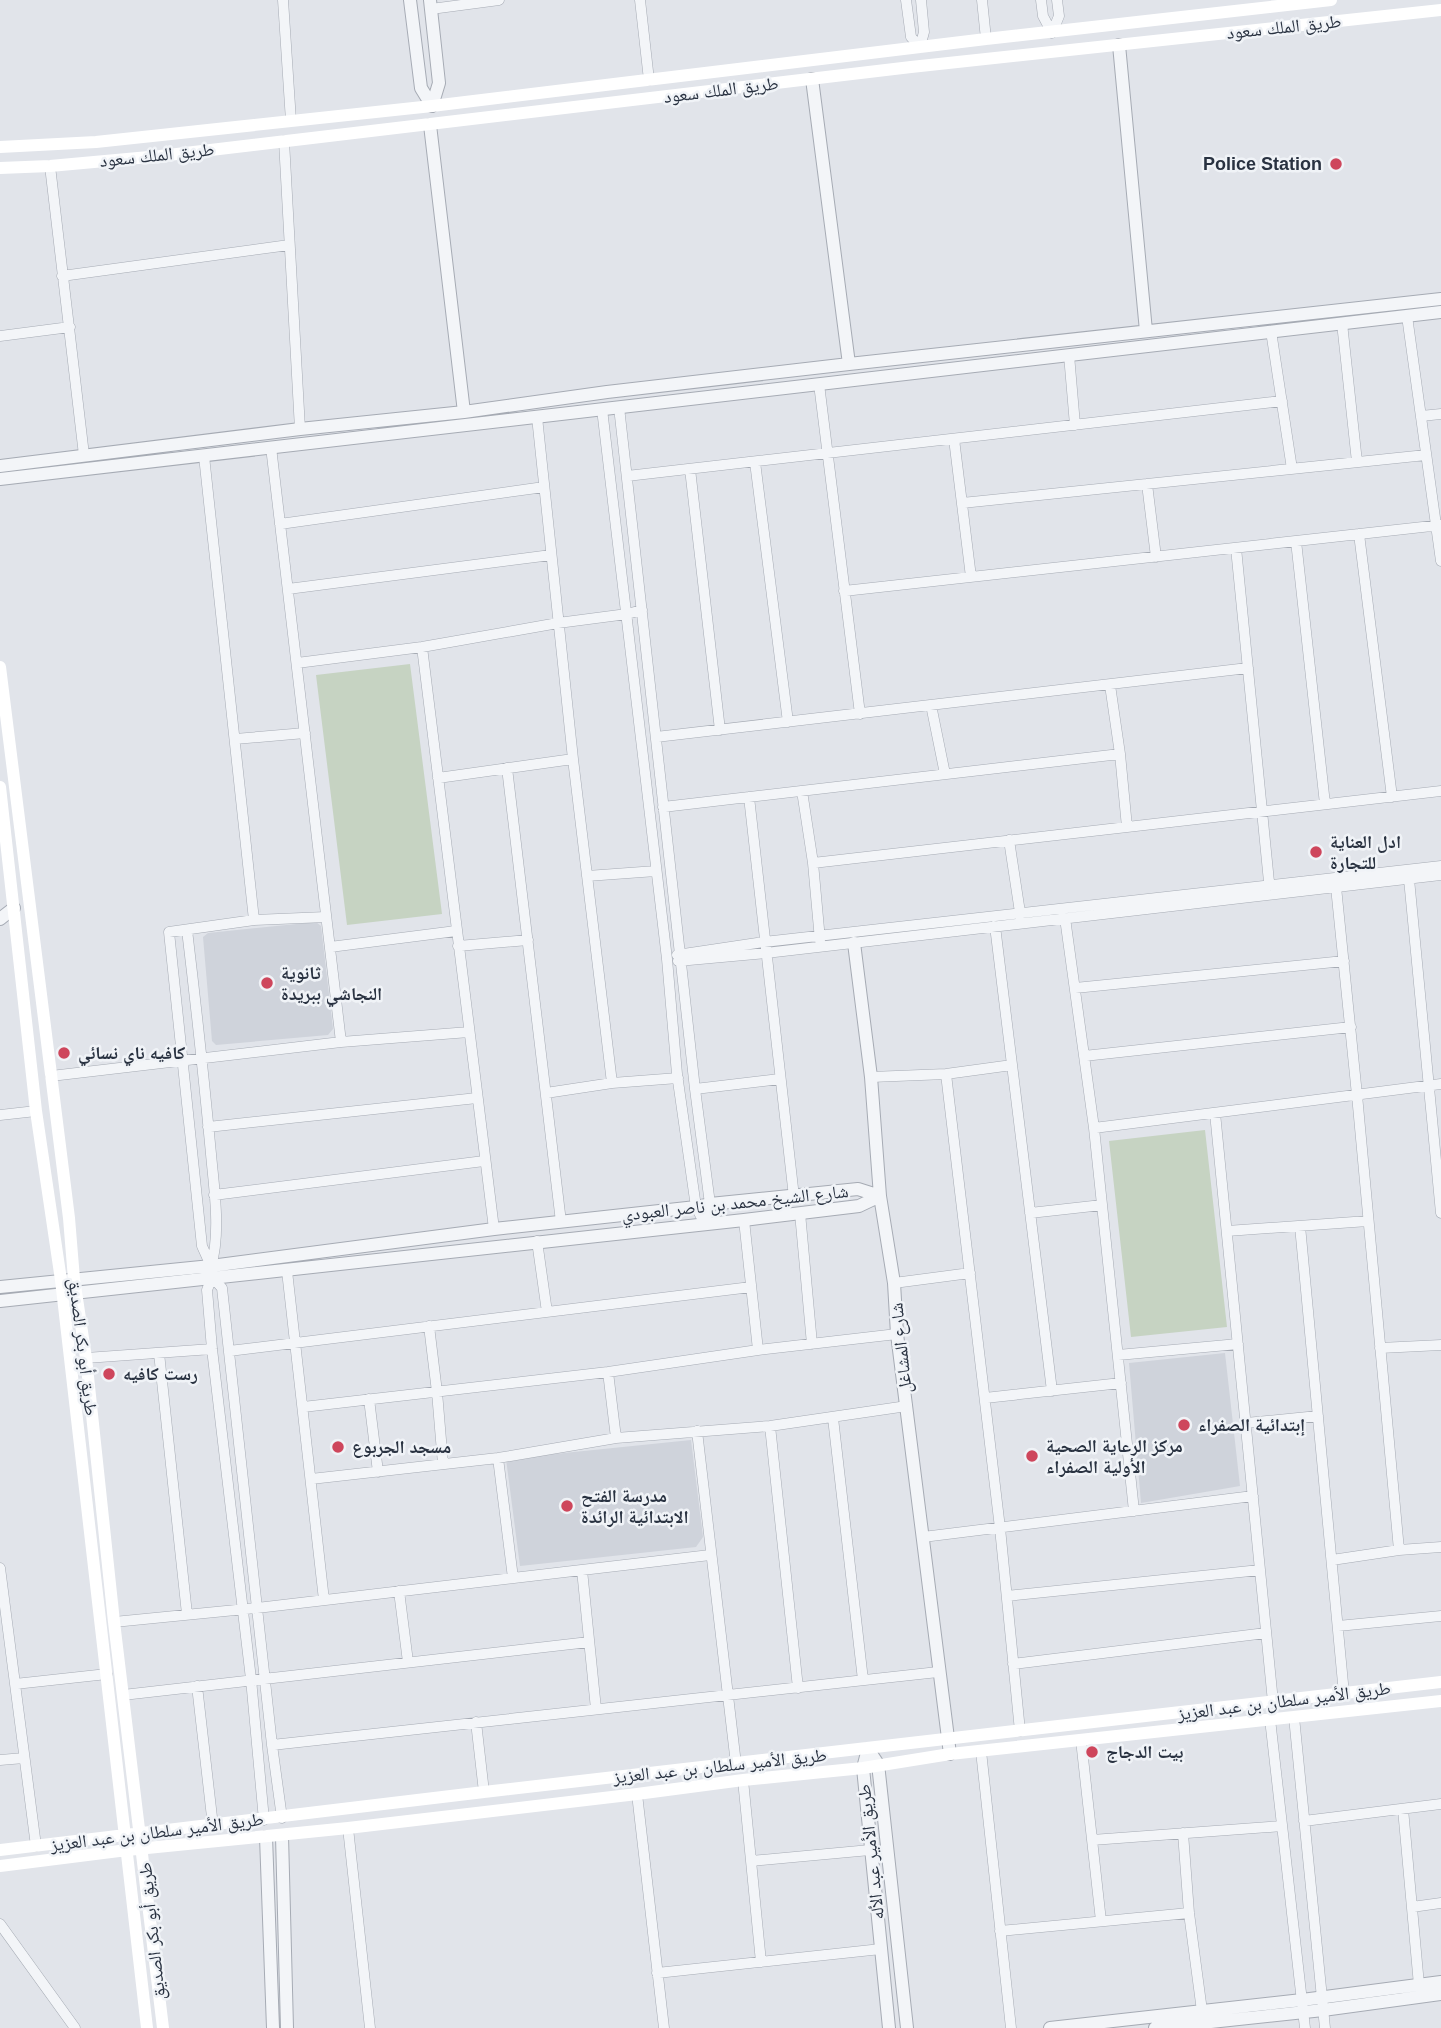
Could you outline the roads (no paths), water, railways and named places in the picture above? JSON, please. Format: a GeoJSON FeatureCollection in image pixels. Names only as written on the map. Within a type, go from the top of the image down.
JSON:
{"type":"FeatureCollection","features":[{"type":"Feature","properties":{"kind":"main road","name":"طريق الملك سعود"},"geometry":{"type":"LineString","coordinates":[[0,147],[96,142],[432,106],[1323,0]]}},
{"type":"Feature","properties":{"kind":"main road","name":"طريق الملك سعود"},"geometry":{"type":"LineString","coordinates":[[0,168],[160,156],[911,67],[1441,10]]}},
{"type":"Feature","properties":{"kind":"main road"},"geometry":{"type":"LineString","coordinates":[[911,67],[914,48]]}},
{"type":"Feature","properties":{"kind":"main road","name":"طريق أبو بكر الصديق"},"geometry":{"type":"LineString","coordinates":[[0,667],[69,1218],[68,1280],[62,1295],[146,2028]]}},
{"type":"Feature","properties":{"kind":"main road","name":"طريق أبو بكر الصديق"},"geometry":{"type":"LineString","coordinates":[[0,787],[36,1111],[68,1280],[77,1294],[86,1358],[114,1622],[163,2028]]}},
{"type":"Feature","properties":{"kind":"main road","name":"طريق الأمير سلطان بن عبد العزيز"},"geometry":{"type":"LineString","coordinates":[[0,1850],[1441,1682]]}},
{"type":"Feature","properties":{"kind":"main road","name":"طريق الأمير سلطان بن عبد العزيز"},"geometry":{"type":"LineString","coordinates":[[0,1866],[863,1768],[950,1754],[1441,1700]]}},
{"type":"Feature","properties":{"kind":"street"},"geometry":{"type":"LineString","coordinates":[[283,0],[291,121]]}},
{"type":"Feature","properties":{"kind":"street"},"geometry":{"type":"LineString","coordinates":[[411,0],[421,88],[432,106]]}},
{"type":"Feature","properties":{"kind":"street"},"geometry":{"type":"LineString","coordinates":[[432,106],[439,83],[431,5],[499,0]]}},
{"type":"Feature","properties":{"kind":"street"},"geometry":{"type":"LineString","coordinates":[[640,0],[649,80]]}},
{"type":"Feature","properties":{"kind":"street"},"geometry":{"type":"LineString","coordinates":[[906,0],[914,48]]}},
{"type":"Feature","properties":{"kind":"street"},"geometry":{"type":"LineString","coordinates":[[914,48],[924,32],[921,0]]}},
{"type":"Feature","properties":{"kind":"street"},"geometry":{"type":"LineString","coordinates":[[982,0],[986,39]]}},
{"type":"Feature","properties":{"kind":"street"},"geometry":{"type":"LineString","coordinates":[[1041,0],[1043,16],[1052,33]]}},
{"type":"Feature","properties":{"kind":"street"},"geometry":{"type":"LineString","coordinates":[[1052,33],[1059,16],[1057,0]]}},
{"type":"Feature","properties":{"kind":"street"},"geometry":{"type":"LineString","coordinates":[[1119,45],[1146,331]]}},
{"type":"Feature","properties":{"kind":"street"},"geometry":{"type":"LineString","coordinates":[[812,79],[849,364]]}},
{"type":"Feature","properties":{"kind":"street"},"geometry":{"type":"LineString","coordinates":[[430,125],[464,412]]}},
{"type":"Feature","properties":{"kind":"street"},"geometry":{"type":"LineString","coordinates":[[284,141],[300,429]]}},
{"type":"Feature","properties":{"kind":"street"},"geometry":{"type":"LineString","coordinates":[[50,166],[84,455]]}},
{"type":"Feature","properties":{"kind":"street"},"geometry":{"type":"LineString","coordinates":[[62,276],[289,245]]}},
{"type":"Feature","properties":{"kind":"street"},"geometry":{"type":"LineString","coordinates":[[0,466],[849,364],[1441,299]]}},
{"type":"Feature","properties":{"kind":"street"},"geometry":{"type":"LineString","coordinates":[[0,479],[1441,312]]}},
{"type":"Feature","properties":{"kind":"street"},"geometry":{"type":"LineString","coordinates":[[1407,316],[1426,455],[1439,525],[1441,561]]}},
{"type":"Feature","properties":{"kind":"street"},"geometry":{"type":"LineString","coordinates":[[1342,323],[1357,462]]}},
{"type":"Feature","properties":{"kind":"street"},"geometry":{"type":"LineString","coordinates":[[0,336],[70,327]]}},
{"type":"Feature","properties":{"kind":"street"},"geometry":{"type":"LineString","coordinates":[[1271,331],[1292,469]]}},
{"type":"Feature","properties":{"kind":"street"},"geometry":{"type":"LineString","coordinates":[[1069,355],[1075,425]]}},
{"type":"Feature","properties":{"kind":"street"},"geometry":{"type":"LineString","coordinates":[[819,384],[860,714]]}},
{"type":"Feature","properties":{"kind":"street"},"geometry":{"type":"LineString","coordinates":[[607,393],[619,407],[710,1204],[705,1224]]}},
{"type":"Feature","properties":{"kind":"street"},"geometry":{"type":"LineString","coordinates":[[607,393],[602,409],[667,959],[678,1078],[696,1207],[705,1224]]}},
{"type":"Feature","properties":{"kind":"street"},"geometry":{"type":"LineString","coordinates":[[627,476],[1282,401]]}},
{"type":"Feature","properties":{"kind":"street"},"geometry":{"type":"LineString","coordinates":[[1421,416],[1441,414]]}},
{"type":"Feature","properties":{"kind":"street"},"geometry":{"type":"LineString","coordinates":[[537,417],[573,759],[612,1083]]}},
{"type":"Feature","properties":{"kind":"street"},"geometry":{"type":"LineString","coordinates":[[954,439],[971,577]]}},
{"type":"Feature","properties":{"kind":"street"},"geometry":{"type":"LineString","coordinates":[[271,447],[341,1042]]}},
{"type":"Feature","properties":{"kind":"street"},"geometry":{"type":"LineString","coordinates":[[962,503],[1426,455]]}},
{"type":"Feature","properties":{"kind":"street"},"geometry":{"type":"LineString","coordinates":[[204,456],[254,920]]}},
{"type":"Feature","properties":{"kind":"street"},"geometry":{"type":"LineString","coordinates":[[755,462],[788,722]]}},
{"type":"Feature","properties":{"kind":"street"},"geometry":{"type":"LineString","coordinates":[[690,469],[720,730]]}},
{"type":"Feature","properties":{"kind":"street"},"geometry":{"type":"LineString","coordinates":[[1147,484],[1156,556]]}},
{"type":"Feature","properties":{"kind":"street"},"geometry":{"type":"LineString","coordinates":[[280,524],[544,487]]}},
{"type":"Feature","properties":{"kind":"street"},"geometry":{"type":"LineString","coordinates":[[845,591],[1439,525]]}},
{"type":"Feature","properties":{"kind":"street"},"geometry":{"type":"LineString","coordinates":[[1359,534],[1392,797]]}},
{"type":"Feature","properties":{"kind":"street"},"geometry":{"type":"LineString","coordinates":[[1296,541],[1325,804]]}},
{"type":"Feature","properties":{"kind":"street"},"geometry":{"type":"LineString","coordinates":[[1236,548],[1270,890]]}},
{"type":"Feature","properties":{"kind":"street"},"geometry":{"type":"LineString","coordinates":[[288,589],[551,555]]}},
{"type":"Feature","properties":{"kind":"street"},"geometry":{"type":"LineString","coordinates":[[297,663],[422,648],[642,610]]}},
{"type":"Feature","properties":{"kind":"street"},"geometry":{"type":"LineString","coordinates":[[422,648],[494,1229]]}},
{"type":"Feature","properties":{"kind":"street"},"geometry":{"type":"LineString","coordinates":[[656,737],[1248,668]]}},
{"type":"Feature","properties":{"kind":"street"},"geometry":{"type":"LineString","coordinates":[[1110,684],[1127,827]]}},
{"type":"Feature","properties":{"kind":"street"},"geometry":{"type":"LineString","coordinates":[[931,705],[945,774]]}},
{"type":"Feature","properties":{"kind":"street"},"geometry":{"type":"LineString","coordinates":[[235,739],[305,733]]}},
{"type":"Feature","properties":{"kind":"street"},"geometry":{"type":"LineString","coordinates":[[663,807],[1120,754]]}},
{"type":"Feature","properties":{"kind":"street"},"geometry":{"type":"LineString","coordinates":[[438,778],[573,759]]}},
{"type":"Feature","properties":{"kind":"street"},"geometry":{"type":"LineString","coordinates":[[507,768],[561,1222]]}},
{"type":"Feature","properties":{"kind":"street"},"geometry":{"type":"LineString","coordinates":[[802,791],[813,863],[820,942]]}},
{"type":"Feature","properties":{"kind":"street"},"geometry":{"type":"LineString","coordinates":[[813,863],[1441,791]]}},
{"type":"Feature","properties":{"kind":"street"},"geometry":{"type":"LineString","coordinates":[[749,797],[794,1197]]}},
{"type":"Feature","properties":{"kind":"street"},"geometry":{"type":"LineString","coordinates":[[1009,840],[1021,919]]}},
{"type":"Feature","properties":{"kind":"street"},"geometry":{"type":"LineString","coordinates":[[820,942],[855,943],[995,926],[1021,919],[1065,918],[1441,866]]}},
{"type":"Feature","properties":{"kind":"street"},"geometry":{"type":"LineString","coordinates":[[587,876],[656,871]]}},
{"type":"Feature","properties":{"kind":"street"},"geometry":{"type":"LineString","coordinates":[[667,959],[1270,890],[1336,887],[1441,875]]}},
{"type":"Feature","properties":{"kind":"street"},"geometry":{"type":"LineString","coordinates":[[1409,879],[1441,1213]]}},
{"type":"Feature","properties":{"kind":"street"},"geometry":{"type":"LineString","coordinates":[[1336,887],[1399,1550]]}},
{"type":"Feature","properties":{"kind":"street"},"geometry":{"type":"LineString","coordinates":[[0,905],[14,908]]}},
{"type":"Feature","properties":{"kind":"street"},"geometry":{"type":"LineString","coordinates":[[0,919],[14,908]]}},
{"type":"Feature","properties":{"kind":"street"},"geometry":{"type":"LineString","coordinates":[[282,1818],[222,1288],[211,1271],[202,1246],[169,932],[254,920],[326,917]]}},
{"type":"Feature","properties":{"kind":"street"},"geometry":{"type":"LineString","coordinates":[[1065,918],[1094,1128],[1135,1511]]}},
{"type":"Feature","properties":{"kind":"street"},"geometry":{"type":"LineString","coordinates":[[995,926],[1052,1391]]}},
{"type":"Feature","properties":{"kind":"street"},"geometry":{"type":"LineString","coordinates":[[187,930],[214,1195],[216,1251],[207,1290],[212,1349],[251,1679],[264,1820]]}},
{"type":"Feature","properties":{"kind":"street"},"geometry":{"type":"LineString","coordinates":[[330,947],[456,931]]}},
{"type":"Feature","properties":{"kind":"street"},"geometry":{"type":"LineString","coordinates":[[458,946],[528,940]]}},
{"type":"Feature","properties":{"kind":"street","name":"شارع المشاغل"},"geometry":{"type":"LineString","coordinates":[[855,943],[871,1077],[880,1196],[894,1283],[897,1334],[950,1754]]}},
{"type":"Feature","properties":{"kind":"street"},"geometry":{"type":"LineString","coordinates":[[1075,988],[1344,961]]}},
{"type":"Feature","properties":{"kind":"street"},"geometry":{"type":"LineString","coordinates":[[1084,1056],[1350,1027]]}},
{"type":"Feature","properties":{"kind":"street"},"geometry":{"type":"LineString","coordinates":[[51,1076],[341,1042],[468,1032]]}},
{"type":"Feature","properties":{"kind":"street"},"geometry":{"type":"LineString","coordinates":[[871,1077],[946,1074],[1012,1065]]}},
{"type":"Feature","properties":{"kind":"street"},"geometry":{"type":"LineString","coordinates":[[946,1074],[1000,1528],[1020,1731]]}},
{"type":"Feature","properties":{"kind":"street"},"geometry":{"type":"LineString","coordinates":[[546,1093],[612,1083],[678,1078]]}},
{"type":"Feature","properties":{"kind":"street"},"geometry":{"type":"LineString","coordinates":[[695,1089],[780,1079]]}},
{"type":"Feature","properties":{"kind":"street"},"geometry":{"type":"LineString","coordinates":[[1094,1128],[1441,1084]]}},
{"type":"Feature","properties":{"kind":"street"},"geometry":{"type":"LineString","coordinates":[[208,1127],[477,1098]]}},
{"type":"Feature","properties":{"kind":"street"},"geometry":{"type":"LineString","coordinates":[[0,1115],[36,1111]]}},
{"type":"Feature","properties":{"kind":"street"},"geometry":{"type":"LineString","coordinates":[[1215,1113],[1273,1702]]}},
{"type":"Feature","properties":{"kind":"street"},"geometry":{"type":"LineString","coordinates":[[214,1195],[484,1161]]}},
{"type":"Feature","properties":{"kind":"street","name":"شارع الشيخ محمد بن ناصر العبودي"},"geometry":{"type":"LineString","coordinates":[[0,1301],[77,1294],[494,1229],[858,1189],[880,1196]]}},
{"type":"Feature","properties":{"kind":"street","name":"شارع الشيخ محمد بن ناصر العبودي"},"geometry":{"type":"LineString","coordinates":[[0,1287],[211,1271],[287,1271],[859,1206],[880,1196]]}},
{"type":"Feature","properties":{"kind":"street"},"geometry":{"type":"LineString","coordinates":[[1030,1213],[1102,1205]]}},
{"type":"Feature","properties":{"kind":"street"},"geometry":{"type":"LineString","coordinates":[[800,1213],[812,1344]]}},
{"type":"Feature","properties":{"kind":"street"},"geometry":{"type":"LineString","coordinates":[[744,1220],[758,1350]]}},
{"type":"Feature","properties":{"kind":"street"},"geometry":{"type":"LineString","coordinates":[[1227,1231],[1368,1221]]}},
{"type":"Feature","properties":{"kind":"street"},"geometry":{"type":"LineString","coordinates":[[1300,1226],[1345,1694]]}},
{"type":"Feature","properties":{"kind":"street"},"geometry":{"type":"LineString","coordinates":[[537,1241],[547,1312]]}},
{"type":"Feature","properties":{"kind":"street"},"geometry":{"type":"LineString","coordinates":[[287,1271],[324,1600]]}},
{"type":"Feature","properties":{"kind":"street"},"geometry":{"type":"LineString","coordinates":[[894,1283],[970,1273]]}},
{"type":"Feature","properties":{"kind":"street"},"geometry":{"type":"LineString","coordinates":[[229,1351],[751,1287]]}},
{"type":"Feature","properties":{"kind":"street"},"geometry":{"type":"LineString","coordinates":[[429,1326],[443,1464]]}},
{"type":"Feature","properties":{"kind":"street"},"geometry":{"type":"LineString","coordinates":[[303,1407],[608,1372],[758,1350],[897,1334]]}},
{"type":"Feature","properties":{"kind":"street"},"geometry":{"type":"LineString","coordinates":[[1118,1355],[1238,1344]]}},
{"type":"Feature","properties":{"kind":"street"},"geometry":{"type":"LineString","coordinates":[[1380,1348],[1441,1345]]}},
{"type":"Feature","properties":{"kind":"street"},"geometry":{"type":"LineString","coordinates":[[86,1358],[212,1349]]}},
{"type":"Feature","properties":{"kind":"street"},"geometry":{"type":"LineString","coordinates":[[159,1353],[187,1614]]}},
{"type":"Feature","properties":{"kind":"street"},"geometry":{"type":"LineString","coordinates":[[608,1372],[616,1438]]}},
{"type":"Feature","properties":{"kind":"street"},"geometry":{"type":"LineString","coordinates":[[985,1398],[1121,1383]]}},
{"type":"Feature","properties":{"kind":"street"},"geometry":{"type":"LineString","coordinates":[[369,1399],[378,1472]]}},
{"type":"Feature","properties":{"kind":"street"},"geometry":{"type":"LineString","coordinates":[[311,1479],[498,1458],[616,1438],[770,1426],[907,1406]]}},
{"type":"Feature","properties":{"kind":"street"},"geometry":{"type":"LineString","coordinates":[[1246,1423],[1318,1416]]}},
{"type":"Feature","properties":{"kind":"street"},"geometry":{"type":"LineString","coordinates":[[833,1418],[863,1680]]}},
{"type":"Feature","properties":{"kind":"street"},"geometry":{"type":"LineString","coordinates":[[770,1426],[798,1688]]}},
{"type":"Feature","properties":{"kind":"street"},"geometry":{"type":"LineString","coordinates":[[697,1431],[736,1764]]}},
{"type":"Feature","properties":{"kind":"street"},"geometry":{"type":"LineString","coordinates":[[498,1458],[513,1578]]}},
{"type":"Feature","properties":{"kind":"street"},"geometry":{"type":"LineString","coordinates":[[923,1537],[1253,1496]]}},
{"type":"Feature","properties":{"kind":"street"},"geometry":{"type":"LineString","coordinates":[[1332,1560],[1441,1547]]}},
{"type":"Feature","properties":{"kind":"street"},"geometry":{"type":"LineString","coordinates":[[114,1622],[710,1555]]}},
{"type":"Feature","properties":{"kind":"street"},"geometry":{"type":"LineString","coordinates":[[582,1570],[596,1709]]}},
{"type":"Feature","properties":{"kind":"street"},"geometry":{"type":"LineString","coordinates":[[1007,1596],[1260,1570]]}},
{"type":"Feature","properties":{"kind":"street"},"geometry":{"type":"LineString","coordinates":[[0,1575],[36,1846]]}},
{"type":"Feature","properties":{"kind":"street"},"geometry":{"type":"LineString","coordinates":[[399,1591],[408,1662]]}},
{"type":"Feature","properties":{"kind":"street"},"geometry":{"type":"LineString","coordinates":[[1338,1626],[1441,1616]]}},
{"type":"Feature","properties":{"kind":"street"},"geometry":{"type":"LineString","coordinates":[[1013,1664],[1266,1633]]}},
{"type":"Feature","properties":{"kind":"street"},"geometry":{"type":"LineString","coordinates":[[123,1695],[589,1642]]}},
{"type":"Feature","properties":{"kind":"street"},"geometry":{"type":"LineString","coordinates":[[272,1745],[938,1672]]}},
{"type":"Feature","properties":{"kind":"street"},"geometry":{"type":"LineString","coordinates":[[0,1676],[14,1679],[107,1674]]}},
{"type":"Feature","properties":{"kind":"street"},"geometry":{"type":"LineString","coordinates":[[197,1686],[213,1826]]}},
{"type":"Feature","properties":{"kind":"street"},"geometry":{"type":"LineString","coordinates":[[1294,1717],[1325,2028]]}},
{"type":"Feature","properties":{"kind":"street"},"geometry":{"type":"LineString","coordinates":[[1270,1719],[1305,2028]]}},
{"type":"Feature","properties":{"kind":"street"},"geometry":{"type":"LineString","coordinates":[[476,1723],[484,1793]]}},
{"type":"Feature","properties":{"kind":"street"},"geometry":{"type":"LineString","coordinates":[[1081,1740],[1101,1921]]}},
{"type":"Feature","properties":{"kind":"street","name":"طريق الأمير عبد الأله"},"geometry":{"type":"LineString","coordinates":[[868,1749],[878,1765],[907,2028]]}},
{"type":"Feature","properties":{"kind":"street","name":"طريق الأمير عبد الأله"},"geometry":{"type":"LineString","coordinates":[[868,1749],[863,1768],[890,2028]]}},
{"type":"Feature","properties":{"kind":"street"},"geometry":{"type":"LineString","coordinates":[[981,1751],[1011,2028]]}},
{"type":"Feature","properties":{"kind":"street"},"geometry":{"type":"LineString","coordinates":[[0,1760],[24,1758]]}},
{"type":"Feature","properties":{"kind":"street"},"geometry":{"type":"LineString","coordinates":[[743,1780],[761,1962]]}},
{"type":"Feature","properties":{"kind":"street"},"geometry":{"type":"LineString","coordinates":[[637,1794],[664,2028]]}},
{"type":"Feature","properties":{"kind":"street"},"geometry":{"type":"LineString","coordinates":[[1304,1821],[1441,1804]]}},
{"type":"Feature","properties":{"kind":"street"},"geometry":{"type":"LineString","coordinates":[[1403,1809],[1419,1985]]}},
{"type":"Feature","properties":{"kind":"street"},"geometry":{"type":"LineString","coordinates":[[1092,1840],[1282,1826]]}},
{"type":"Feature","properties":{"kind":"street"},"geometry":{"type":"LineString","coordinates":[[348,1828],[370,2028]]}},
{"type":"Feature","properties":{"kind":"street"},"geometry":{"type":"LineString","coordinates":[[1182,1833],[1189,1913],[1204,2020]]}},
{"type":"Feature","properties":{"kind":"street"},"geometry":{"type":"LineString","coordinates":[[282,1836],[287,2028]]}},
{"type":"Feature","properties":{"kind":"street"},"geometry":{"type":"LineString","coordinates":[[266,1837],[273,2028]]}},
{"type":"Feature","properties":{"kind":"street"},"geometry":{"type":"LineString","coordinates":[[751,1861],[870,1850]]}},
{"type":"Feature","properties":{"kind":"street"},"geometry":{"type":"LineString","coordinates":[[1412,1907],[1441,1903]]}},
{"type":"Feature","properties":{"kind":"street"},"geometry":{"type":"LineString","coordinates":[[1000,1931],[1189,1913]]}},
{"type":"Feature","properties":{"kind":"street"},"geometry":{"type":"LineString","coordinates":[[0,1924],[75,2028]]}},
{"type":"Feature","properties":{"kind":"street"},"geometry":{"type":"LineString","coordinates":[[657,1973],[881,1949]]}},
{"type":"Feature","properties":{"kind":"street"},"geometry":{"type":"LineString","coordinates":[[1322,2004],[1441,1982]]}},
{"type":"Feature","properties":{"kind":"street"},"geometry":{"type":"LineString","coordinates":[[1155,2028],[1303,2006],[1441,1994]]}},
{"type":"Feature","properties":{"kind":"street"},"geometry":{"type":"LineString","coordinates":[[1050,2028],[1204,2020]]}},
{"type":"Feature","properties":{"kind":"place","name":"Police Station"},"geometry":{"type":"Point","coordinates":[1336,164]}},
{"type":"Feature","properties":{"kind":"place","name":"ادل العناية للتجارة"},"geometry":{"type":"Point","coordinates":[1316,852]}},
{"type":"Feature","properties":{"kind":"place","name":"ثانوية النجاشي ببريدة"},"geometry":{"type":"Point","coordinates":[267,983]}},
{"type":"Feature","properties":{"kind":"place","name":"كافيه ناي نسائي"},"geometry":{"type":"Point","coordinates":[64,1053]}},
{"type":"Feature","properties":{"kind":"place","name":"رست كافيه"},"geometry":{"type":"Point","coordinates":[109,1374]}},
{"type":"Feature","properties":{"kind":"place","name":"إبتدائية الصفراء"},"geometry":{"type":"Point","coordinates":[1184,1425]}},
{"type":"Feature","properties":{"kind":"place","name":"مسجد الجربوع"},"geometry":{"type":"Point","coordinates":[338,1447]}},
{"type":"Feature","properties":{"kind":"place","name":"مركز الرعاية الصحية الأولية الصفراء"},"geometry":{"type":"Point","coordinates":[1032,1456]}},
{"type":"Feature","properties":{"kind":"place","name":"مدرسة الفتح الابتدائية الرائدة"},"geometry":{"type":"Point","coordinates":[567,1506]}},
{"type":"Feature","properties":{"kind":"place","name":"بيت الدجاج"},"geometry":{"type":"Point","coordinates":[1092,1752]}}]}
